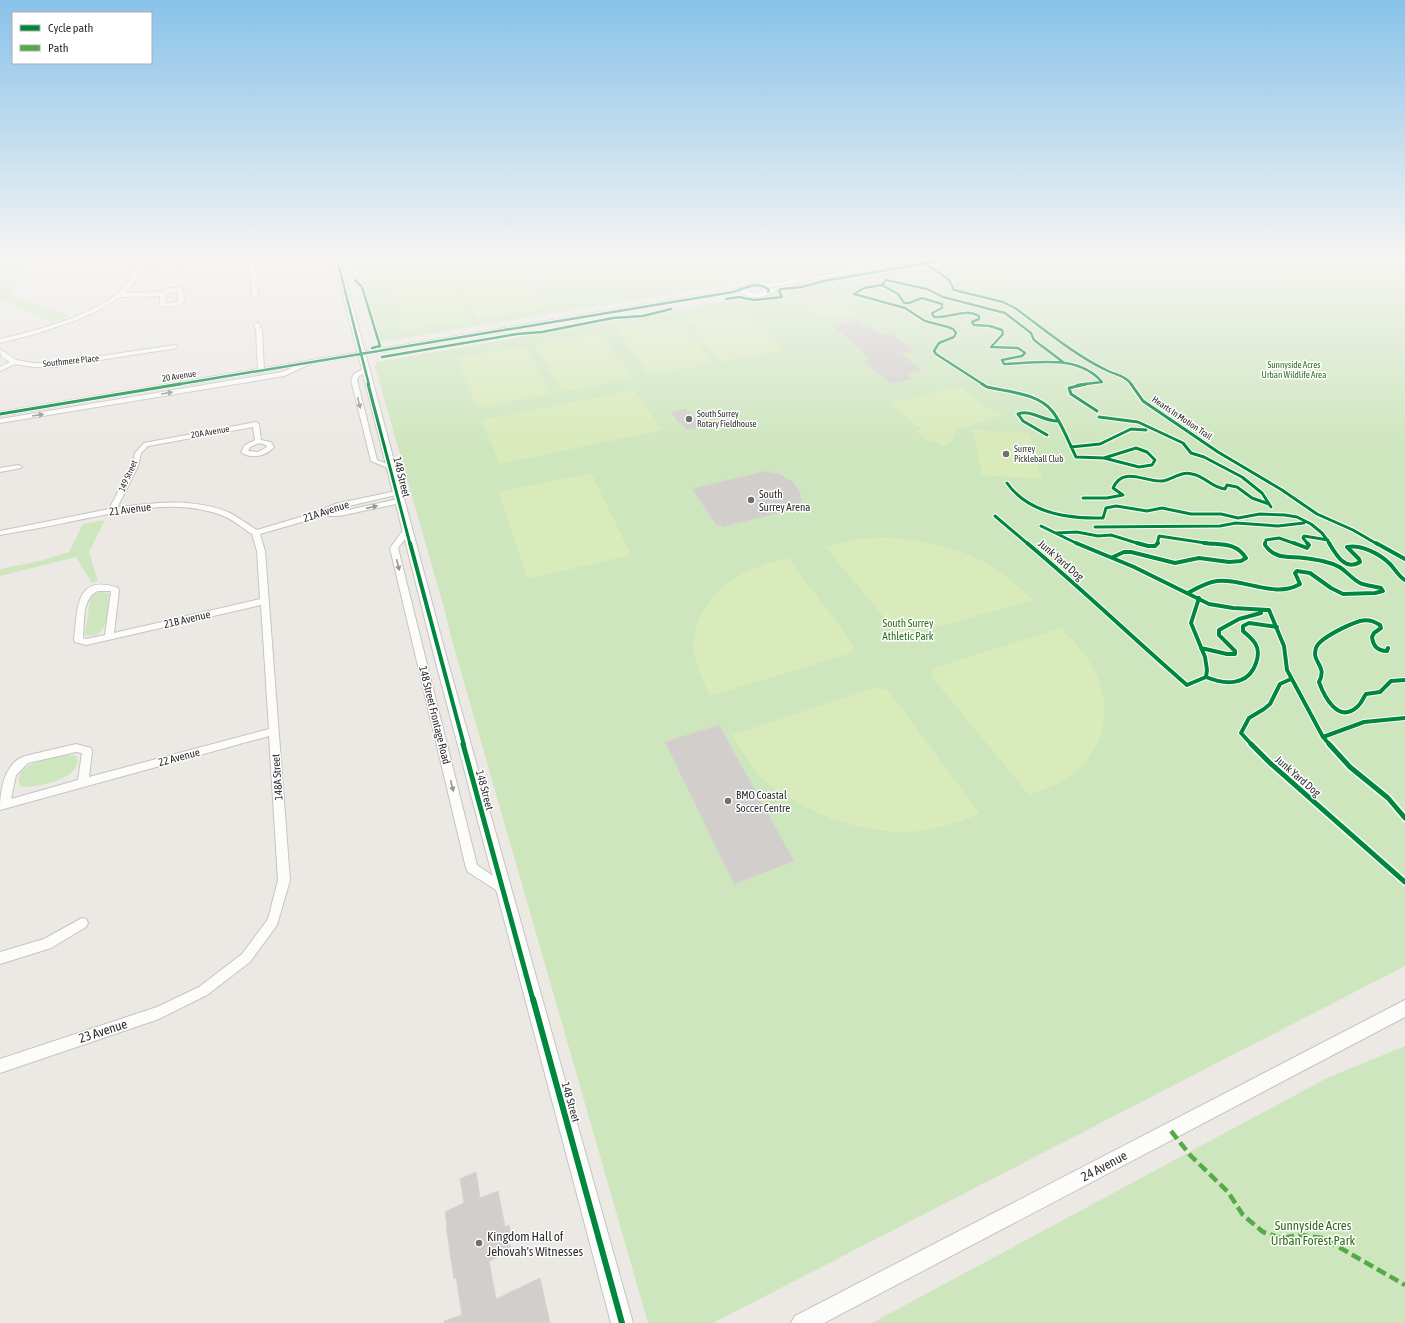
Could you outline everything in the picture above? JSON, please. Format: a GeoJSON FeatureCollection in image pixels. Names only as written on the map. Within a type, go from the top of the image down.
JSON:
{"type":"FeatureCollection","features":[{"type":"Feature","properties":{"kind":"main road","name":"148 Street"},"geometry":{"type":"LineString","coordinates":[[352,321],[397,497],[502,889],[622,1323]]}},
{"type":"Feature","properties":{"kind":"main road","name":"24 Avenue"},"geometry":{"type":"LineString","coordinates":[[802,1323],[1405,1008]]}},
{"type":"Feature","properties":{"kind":"street"},"geometry":{"type":"LineString","coordinates":[[0,341],[68,321]]}},
{"type":"Feature","properties":{"kind":"street","name":"20 Avenue"},"geometry":{"type":"LineString","coordinates":[[0,414],[560,321]]}},
{"type":"Feature","properties":{"kind":"street","name":"20 Avenue"},"geometry":{"type":"LineString","coordinates":[[360,354],[393,352],[582,321]]}},
{"type":"Feature","properties":{"kind":"street"},"geometry":{"type":"LineString","coordinates":[[257,325],[259,330],[261,371]]}},
{"type":"Feature","properties":{"kind":"street","name":"Southmere Place"},"geometry":{"type":"LineString","coordinates":[[0,351],[3,355],[14,362],[33,365],[54,365],[175,346]]}},
{"type":"Feature","properties":{"kind":"street"},"geometry":{"type":"LineString","coordinates":[[0,369],[14,362]]}},
{"type":"Feature","properties":{"kind":"street","name":"20 Avenue"},"geometry":{"type":"LineString","coordinates":[[0,421],[284,374],[308,363]]}},
{"type":"Feature","properties":{"kind":"street"},"geometry":{"type":"LineString","coordinates":[[365,370],[356,374],[354,380],[374,461],[390,466]]}},
{"type":"Feature","properties":{"kind":"street","name":"20A Avenue"},"geometry":{"type":"LineString","coordinates":[[146,444],[256,424],[258,442]]}},
{"type":"Feature","properties":{"kind":"street","name":"149 Street"},"geometry":{"type":"LineString","coordinates":[[112,511],[135,466],[138,453],[146,444]]}},
{"type":"Feature","properties":{"kind":"street"},"geometry":{"type":"LineString","coordinates":[[0,470],[19,467]]}},
{"type":"Feature","properties":{"kind":"street","name":"21A Avenue"},"geometry":{"type":"LineString","coordinates":[[256,533],[320,514],[339,514],[397,497]]}},
{"type":"Feature","properties":{"kind":"street","name":"21 Avenue"},"geometry":{"type":"LineString","coordinates":[[0,533],[112,511],[157,505],[186,506],[226,514],[256,533]]}},
{"type":"Feature","properties":{"kind":"street","name":"148 Street Frontage Road"},"geometry":{"type":"LineString","coordinates":[[407,531],[394,548],[472,868],[502,889]]}},
{"type":"Feature","properties":{"kind":"street","name":"148A Street"},"geometry":{"type":"LineString","coordinates":[[203,991],[246,958],[273,921],[284,880],[261,551],[256,533]]}},
{"type":"Feature","properties":{"kind":"street","name":"21B Avenue"},"geometry":{"type":"LineString","coordinates":[[110,637],[115,590],[108,587],[92,590],[84,598],[78,640],[86,642],[110,637],[264,601]]}},
{"type":"Feature","properties":{"kind":"street","name":"22 Avenue"},"geometry":{"type":"LineString","coordinates":[[2,805],[274,731]]}},
{"type":"Feature","properties":{"kind":"street","name":"22 Avenue"},"geometry":{"type":"LineString","coordinates":[[2,805],[11,773],[25,760],[76,748],[86,751],[83,784]]}},
{"type":"Feature","properties":{"kind":"street"},"geometry":{"type":"LineString","coordinates":[[0,958],[47,944],[82,923]]}},
{"type":"Feature","properties":{"kind":"street","name":"23 Avenue"},"geometry":{"type":"LineString","coordinates":[[0,1066],[159,1013],[203,991]]}},
{"type":"Feature","properties":{"kind":"green space"},"geometry":{"type":"Polygon","coordinates":[[[49,321],[59,321],[54,323],[49,321]]]}},
{"type":"Feature","properties":{"kind":"green space"},"geometry":{"type":"Polygon","coordinates":[[[373,321],[510,321],[380,342],[373,321]]]}},
{"type":"Feature","properties":{"kind":"green space"},"geometry":{"type":"Polygon","coordinates":[[[400,321],[467,321],[403,331],[400,321]]]}},
{"type":"Feature","properties":{"kind":"green space"},"geometry":{"type":"Polygon","coordinates":[[[612,321],[1405,321],[1405,966],[713,1323],[648,1323],[451,637],[445,611],[375,367],[377,362],[612,321]]]}},
{"type":"Feature","properties":{"kind":"green space"},"geometry":{"type":"Polygon","coordinates":[[[679,321],[715,363],[649,375],[617,330],[679,321]]]}},
{"type":"Feature","properties":{"kind":"green space"},"geometry":{"type":"Polygon","coordinates":[[[686,321],[754,321],[784,350],[721,362],[686,321]]]}},
{"type":"Feature","properties":{"kind":"green space"},"geometry":{"type":"Polygon","coordinates":[[[601,333],[633,378],[562,392],[535,344],[601,333]]]}},
{"type":"Feature","properties":{"kind":"green space"},"geometry":{"type":"Polygon","coordinates":[[[525,346],[551,394],[477,408],[456,358],[525,346]]]}},
{"type":"Feature","properties":{"kind":"green space"},"geometry":{"type":"Polygon","coordinates":[[[960,387],[988,409],[998,411],[1002,415],[956,430],[953,439],[946,446],[942,446],[931,440],[927,441],[917,431],[921,429],[920,427],[891,403],[960,387]]]}},
{"type":"Feature","properties":{"kind":"green space"},"geometry":{"type":"Polygon","coordinates":[[[634,390],[662,430],[500,464],[481,420],[634,390]]]}},
{"type":"Feature","properties":{"kind":"green space","name":"Surrey Pickleball Club"},"geometry":{"type":"Polygon","coordinates":[[[973,430],[1029,433],[1042,479],[982,475],[973,430]]]}},
{"type":"Feature","properties":{"kind":"green space"},"geometry":{"type":"Polygon","coordinates":[[[591,473],[631,555],[528,579],[498,492],[591,473]]]}},
{"type":"Feature","properties":{"kind":"green space"},"geometry":{"type":"Polygon","coordinates":[[[105,520],[89,552],[98,581],[92,583],[76,557],[0,576],[0,569],[40,561],[69,552],[83,524],[105,520]]]}},
{"type":"Feature","properties":{"kind":"green space","name":"South Surrey Athletic Park"},"geometry":{"type":"Polygon","coordinates":[[[883,537],[927,542],[965,553],[999,571],[1033,600],[906,636],[898,634],[825,547],[858,539],[883,537]]]}},
{"type":"Feature","properties":{"kind":"green space"},"geometry":{"type":"Polygon","coordinates":[[[788,558],[854,645],[852,653],[710,696],[695,659],[693,642],[695,631],[704,610],[719,591],[736,577],[754,568],[788,558]]]}},
{"type":"Feature","properties":{"kind":"green space"},"geometry":{"type":"Polygon","coordinates":[[[101,592],[108,593],[109,595],[107,616],[103,629],[93,636],[85,635],[90,599],[95,594],[101,592]]]}},
{"type":"Feature","properties":{"kind":"green space"},"geometry":{"type":"Polygon","coordinates":[[[1060,628],[1070,637],[1085,655],[1094,671],[1101,687],[1104,703],[1104,719],[1101,735],[1094,750],[1084,763],[1070,776],[1060,782],[1029,795],[930,675],[934,668],[1060,628]]]}},
{"type":"Feature","properties":{"kind":"green space"},"geometry":{"type":"Polygon","coordinates":[[[877,687],[888,690],[980,814],[944,826],[926,830],[907,832],[875,830],[859,827],[814,811],[764,781],[742,752],[732,735],[877,687]]]}},
{"type":"Feature","properties":{"kind":"green space"},"geometry":{"type":"Polygon","coordinates":[[[67,755],[76,756],[77,764],[74,770],[67,776],[37,786],[21,787],[19,779],[21,773],[26,768],[43,760],[67,755]]]}},
{"type":"Feature","properties":{"kind":"green space","name":"Sunnyside Acres Urban Forest Park"},"geometry":{"type":"Polygon","coordinates":[[[1405,1046],[1405,1323],[872,1323],[1327,1078],[1405,1046]]]}},
{"type":"Feature","properties":{"kind":"building"},"geometry":{"type":"Polygon","coordinates":[[[857,321],[864,327],[868,326],[880,335],[891,333],[914,351],[901,353],[922,370],[906,374],[912,379],[891,384],[864,361],[871,360],[860,351],[862,350],[832,325],[857,321]]]}},
{"type":"Feature","properties":{"kind":"building","name":"South Surrey Rotary Fieldhouse"},"geometry":{"type":"Polygon","coordinates":[[[686,409],[693,415],[702,427],[687,430],[681,423],[679,423],[671,412],[686,409]]]}},
{"type":"Feature","properties":{"kind":"building","name":"South Surrey Arena"},"geometry":{"type":"Polygon","coordinates":[[[767,471],[774,474],[778,473],[794,483],[800,493],[802,506],[722,527],[721,525],[717,526],[693,490],[696,489],[695,488],[767,471]]]}},
{"type":"Feature","properties":{"kind":"building","name":"BMO Coastal Soccer Centre"},"geometry":{"type":"Polygon","coordinates":[[[719,725],[794,861],[734,884],[665,742],[719,725]]]}},
{"type":"Feature","properties":{"kind":"building","name":"Kingdom Hall of Jehovah's Witnesses"},"geometry":{"type":"Polygon","coordinates":[[[476,1172],[480,1198],[498,1191],[505,1227],[509,1225],[511,1233],[508,1235],[511,1251],[489,1261],[496,1299],[540,1278],[550,1323],[445,1323],[444,1321],[462,1315],[456,1277],[454,1279],[445,1212],[464,1203],[460,1179],[476,1172]]]}},
{"type":"Feature","properties":{"kind":"marked path"},"geometry":{"type":"LineString","coordinates":[[1171,1131],[1190,1155],[1228,1192],[1243,1215],[1263,1232],[1281,1238],[1301,1235],[1323,1238],[1405,1285]]}},
{"type":"Feature","properties":{"kind":"cycle path"},"geometry":{"type":"LineString","coordinates":[[353,321],[405,526],[476,792],[622,1323]]}},
{"type":"Feature","properties":{"kind":"cycle path"},"geometry":{"type":"LineString","coordinates":[[372,321],[380,346],[372,348]]}},
{"type":"Feature","properties":{"kind":"cycle path"},"geometry":{"type":"LineString","coordinates":[[0,414],[560,321]]}},
{"type":"Feature","properties":{"kind":"cycle path"},"geometry":{"type":"LineString","coordinates":[[382,357],[517,334],[542,332],[599,321]]}},
{"type":"Feature","properties":{"kind":"cycle path"},"geometry":{"type":"LineString","coordinates":[[925,321],[948,327],[953,329],[956,333],[954,337],[944,340],[937,345],[934,351],[936,354],[987,387],[1031,397],[1044,404],[1053,412],[1076,457],[1104,458]]}},
{"type":"Feature","properties":{"kind":"cycle path"},"geometry":{"type":"LineString","coordinates":[[975,321],[972,322],[974,325],[990,326],[1002,330],[1003,334],[991,347],[1018,348],[1025,353],[1022,356],[1002,360],[1004,364],[1051,361],[1075,364],[1096,375],[1102,382]]}},
{"type":"Feature","properties":{"kind":"cycle path"},"geometry":{"type":"LineString","coordinates":[[1016,321],[1020,326],[1031,333],[1034,340],[1063,362]]}},
{"type":"Feature","properties":{"kind":"cycle path","name":"Hearts In Motion Trail"},"geometry":{"type":"LineString","coordinates":[[1033,321],[1087,360],[1107,371],[1128,379],[1143,401],[1218,452],[1282,490],[1317,514],[1353,530],[1405,559]]}},
{"type":"Feature","properties":{"kind":"cycle path"},"geometry":{"type":"LineString","coordinates":[[1097,411],[1071,394],[1069,388],[1077,385],[1102,382]]}},
{"type":"Feature","properties":{"kind":"cycle path"},"geometry":{"type":"LineString","coordinates":[[1047,435],[1040,429],[1023,421],[1018,414],[1027,412],[1047,420],[1057,421]]}},
{"type":"Feature","properties":{"kind":"cycle path"},"geometry":{"type":"LineString","coordinates":[[1099,417],[1138,422],[1183,443],[1191,453],[1204,457],[1242,477],[1262,493],[1271,507]]}},
{"type":"Feature","properties":{"kind":"cycle path"},"geometry":{"type":"LineString","coordinates":[[1071,447],[1100,444],[1126,430],[1146,430]]}},
{"type":"Feature","properties":{"kind":"cycle path"},"geometry":{"type":"LineString","coordinates":[[1136,448],[1147,452],[1155,460],[1152,465],[1139,467],[1104,458],[1136,448]]}},
{"type":"Feature","properties":{"kind":"cycle path"},"geometry":{"type":"LineString","coordinates":[[1083,498],[1107,498],[1123,495],[1113,488],[1117,482],[1126,477],[1136,476],[1163,481],[1189,473],[1199,476],[1211,485],[1220,489],[1225,489],[1227,485],[1234,486],[1252,498],[1269,504]]}},
{"type":"Feature","properties":{"kind":"cycle path"},"geometry":{"type":"LineString","coordinates":[[1007,483],[1014,492],[1036,507],[1049,512],[1078,518],[1103,518],[1106,508],[1111,506],[1142,511],[1162,508],[1191,514],[1221,514],[1232,518],[1243,518],[1266,514],[1297,517],[1311,524],[1324,535],[1336,556],[1344,563],[1357,564],[1360,562],[1359,559],[1347,547],[1357,546],[1376,554],[1386,561],[1398,575],[1405,580]]}},
{"type":"Feature","properties":{"kind":"cycle path","name":"Junk Yard Dog"},"geometry":{"type":"LineString","coordinates":[[995,516],[1075,583],[1102,610],[1187,685],[1206,677],[1207,670],[1205,657],[1191,623],[1199,598]]}},
{"type":"Feature","properties":{"kind":"cycle path"},"geometry":{"type":"LineString","coordinates":[[1095,527],[1220,526],[1236,523],[1278,526],[1304,523]]}},
{"type":"Feature","properties":{"kind":"cycle path"},"geometry":{"type":"LineString","coordinates":[[1041,526],[1089,549],[1134,567],[1209,604],[1233,608],[1269,610],[1284,646],[1287,670],[1323,737],[1350,767],[1388,798],[1405,818]]}},
{"type":"Feature","properties":{"kind":"cycle path"},"geometry":{"type":"LineString","coordinates":[[1056,533],[1077,532],[1098,536],[1111,535],[1148,546],[1155,546],[1158,543],[1159,536],[1165,536],[1173,539],[1232,546],[1241,550],[1246,558],[1235,562],[1199,558],[1175,563],[1131,552],[1124,552],[1113,557]]}},
{"type":"Feature","properties":{"kind":"cycle path"},"geometry":{"type":"LineString","coordinates":[[1188,593],[1216,581],[1236,582],[1273,589],[1293,588],[1300,584],[1295,573],[1297,571],[1310,573],[1336,592],[1343,594],[1375,593],[1383,591],[1381,588],[1360,583],[1337,565],[1304,558],[1279,556],[1269,551],[1265,545],[1266,540],[1279,538],[1307,548],[1309,545],[1303,538],[1304,536],[1328,540]]}},
{"type":"Feature","properties":{"kind":"cycle path"},"geometry":{"type":"LineString","coordinates":[[1201,648],[1227,654],[1235,654],[1235,651],[1219,635],[1219,630],[1239,619],[1261,613],[1261,611]]}},
{"type":"Feature","properties":{"kind":"cycle path"},"geometry":{"type":"LineString","coordinates":[[1388,648],[1387,651],[1384,651],[1374,646],[1372,637],[1374,633],[1381,628],[1380,625],[1373,621],[1360,621],[1324,638],[1316,647],[1315,657],[1322,668],[1323,675],[1319,682],[1327,700],[1336,709],[1341,712],[1347,712],[1358,706],[1366,694],[1380,692],[1391,681],[1405,680]]}},
{"type":"Feature","properties":{"kind":"cycle path"},"geometry":{"type":"LineString","coordinates":[[1206,677],[1230,683],[1237,682],[1250,675],[1254,669],[1258,652],[1255,643],[1243,631],[1243,626],[1249,623],[1277,627]]}},
{"type":"Feature","properties":{"kind":"cycle path","name":"Junk Yard Dog"},"geometry":{"type":"LineString","coordinates":[[1291,679],[1280,684],[1270,704],[1266,708],[1253,714],[1245,724],[1241,733],[1270,763],[1405,882]]}},
{"type":"Feature","properties":{"kind":"cycle path"},"geometry":{"type":"LineString","coordinates":[[1323,737],[1343,728],[1364,722],[1405,718]]}},
{"type":"Feature","properties":{"kind":"place","name":"South Surrey Rotary Fieldhouse"},"geometry":{"type":"Point","coordinates":[689,419]}},
{"type":"Feature","properties":{"kind":"place","name":"Surrey Pickleball Club"},"geometry":{"type":"Point","coordinates":[1006,454]}},
{"type":"Feature","properties":{"kind":"place","name":"South Surrey Arena"},"geometry":{"type":"Point","coordinates":[751,500]}},
{"type":"Feature","properties":{"kind":"place","name":"BMO Coastal Soccer Centre"},"geometry":{"type":"Point","coordinates":[728,801]}},
{"type":"Feature","properties":{"kind":"place","name":"Kingdom Hall of Jehovah's Witnesses"},"geometry":{"type":"Point","coordinates":[479,1243]}},
{"type":"Feature","properties":{"kind":"park label","name":"Sunnyside Acres Urban Wildlife Area"},"geometry":{"type":"Point","coordinates":[1294,370]}}]}
